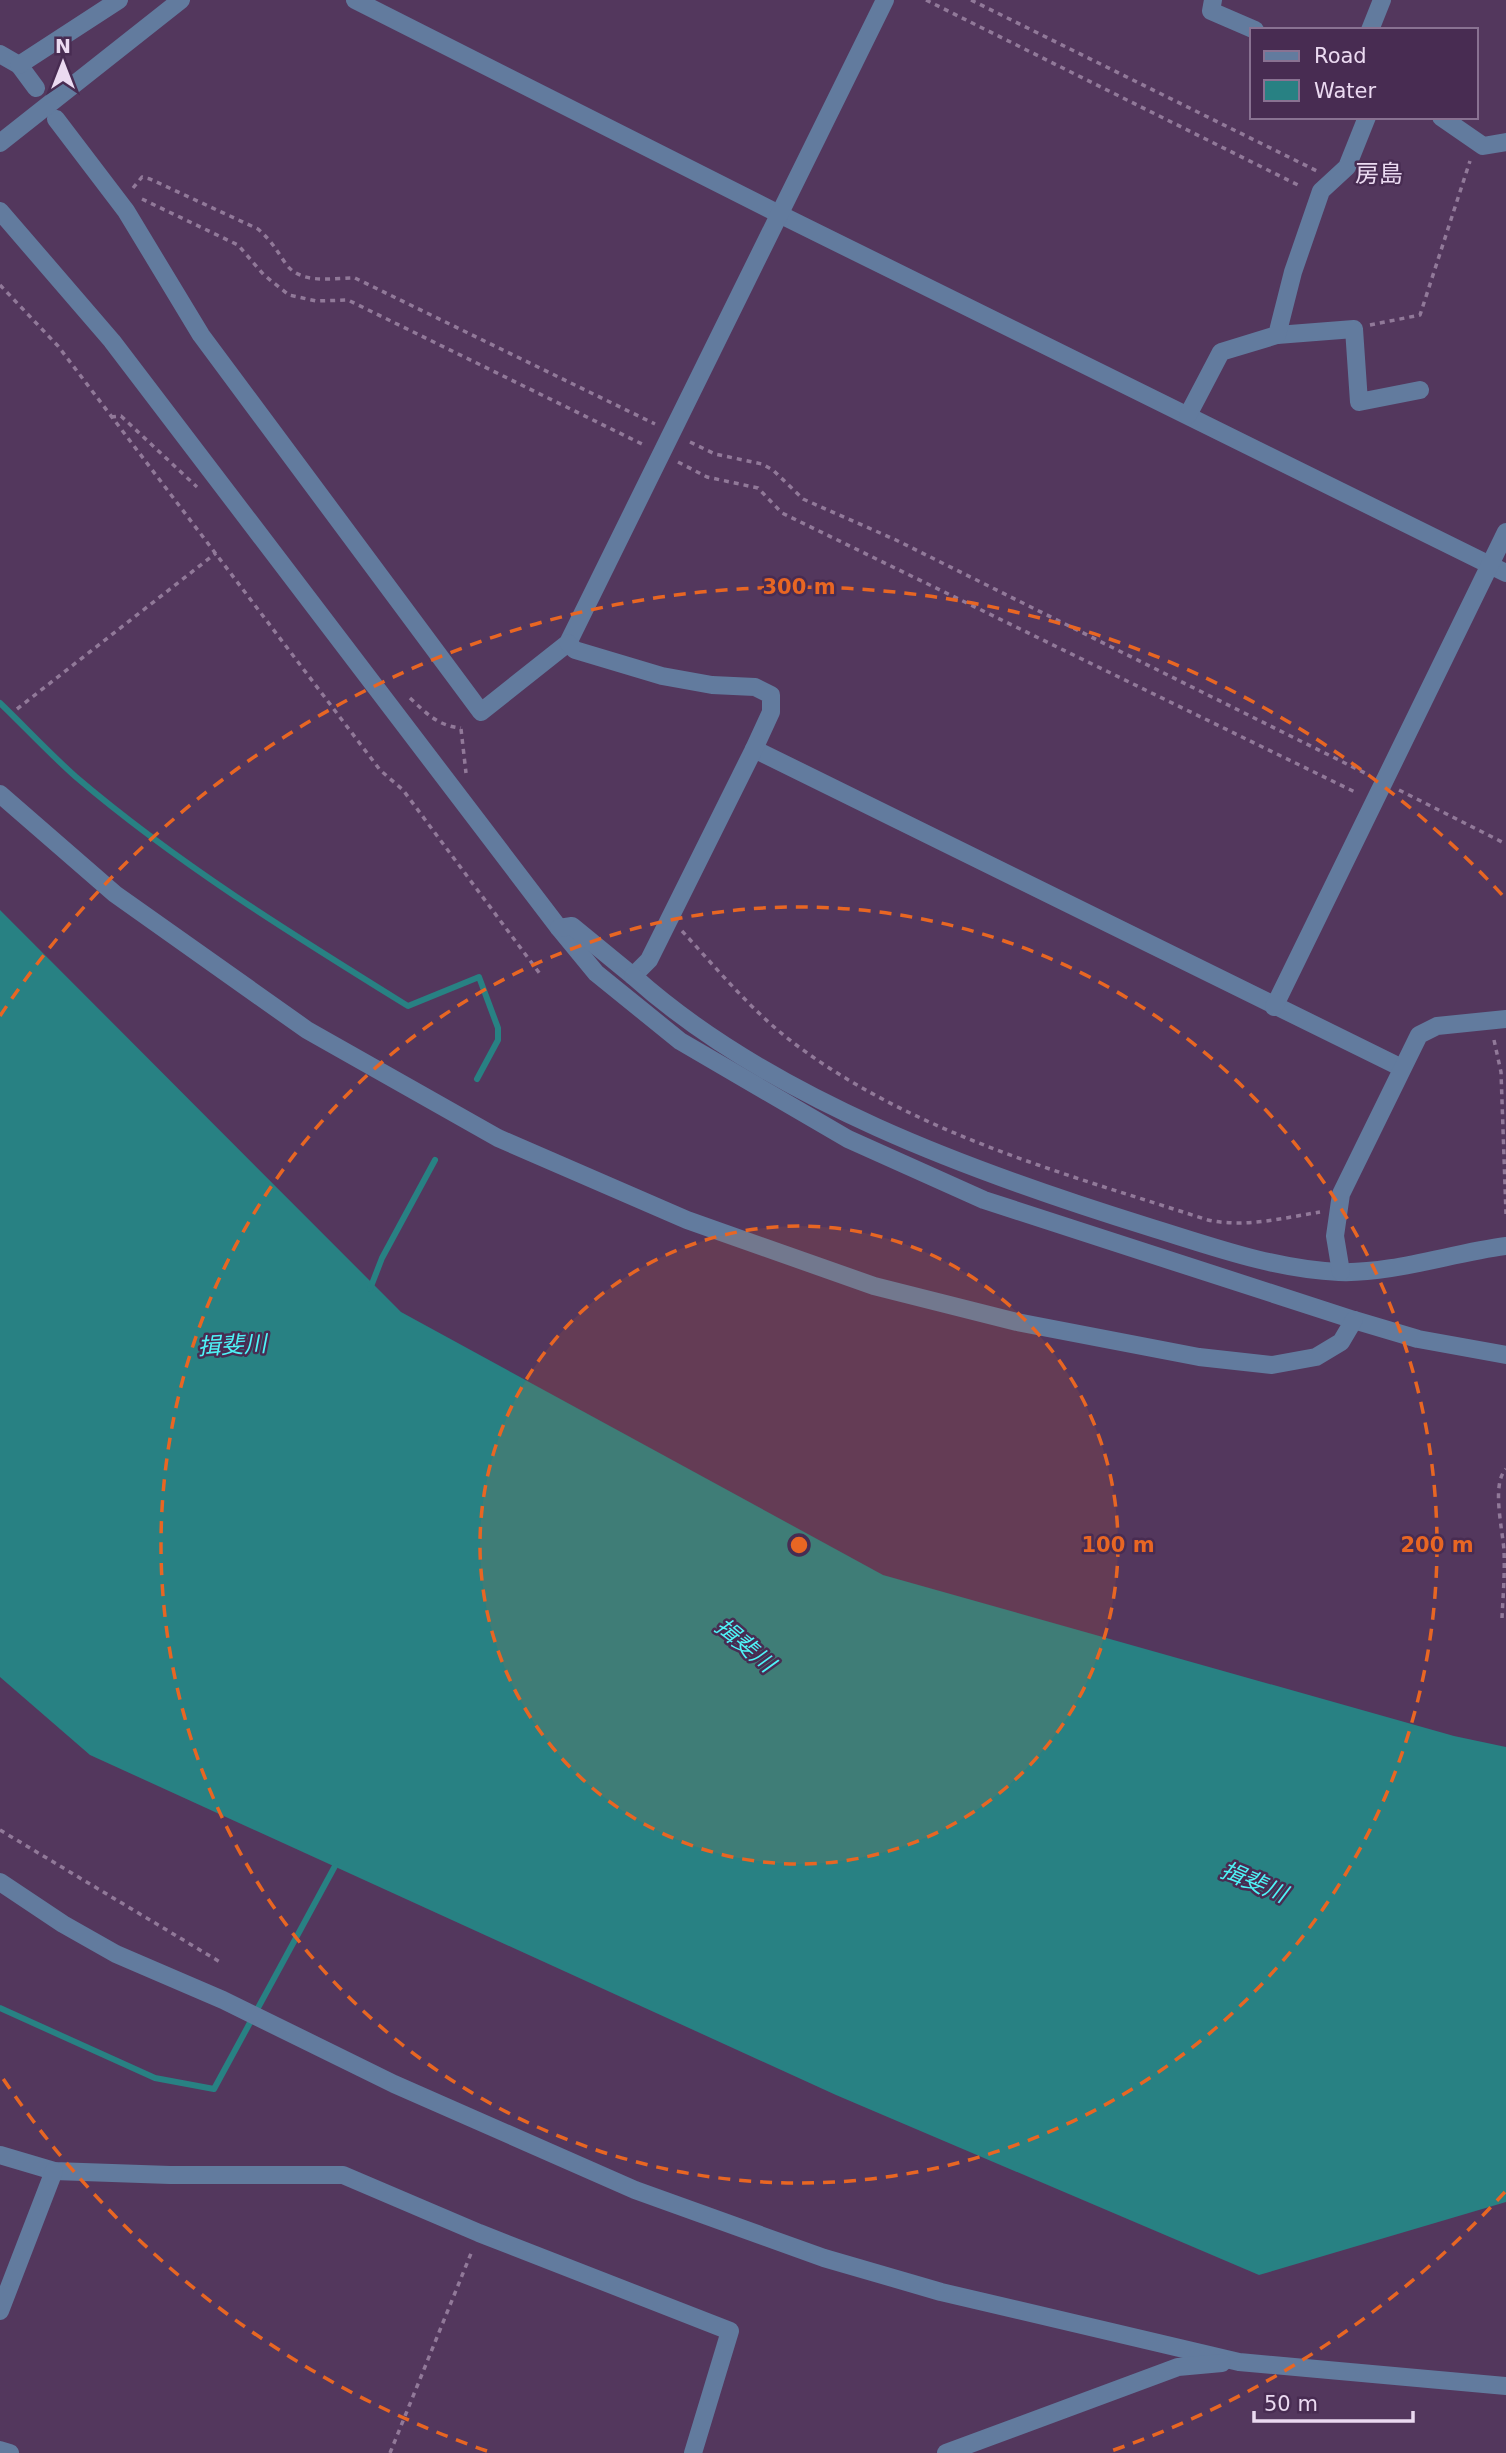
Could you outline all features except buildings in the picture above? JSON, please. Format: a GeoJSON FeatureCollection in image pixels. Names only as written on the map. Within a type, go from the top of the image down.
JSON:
{"type":"FeatureCollection","features":[{"type":"Feature","properties":{"kind":"street"},"geometry":{"type":"LineString","coordinates":[[19,65],[119,0]]}},
{"type":"Feature","properties":{"kind":"street"},"geometry":{"type":"LineString","coordinates":[[0,143],[181,0]]}},
{"type":"Feature","properties":{"kind":"street"},"geometry":{"type":"LineString","coordinates":[[355,0],[781,215],[1498,569]]}},
{"type":"Feature","properties":{"kind":"street"},"geometry":{"type":"LineString","coordinates":[[56,119],[124,197],[201,335],[481,712],[568,643],[885,0]]}},
{"type":"Feature","properties":{"kind":"street"},"geometry":{"type":"LineString","coordinates":[[1213,0],[1211,11],[1250,28]]}},
{"type":"Feature","properties":{"kind":"street"},"geometry":{"type":"LineString","coordinates":[[1371,28],[1382,0]]}},
{"type":"Feature","properties":{"kind":"street"},"geometry":{"type":"LineString","coordinates":[[0,54],[19,65],[36,88]]}},
{"type":"Feature","properties":{"kind":"street"},"geometry":{"type":"LineString","coordinates":[[1277,335],[1293,272],[1319,195],[1347,167],[1366,119]]}},
{"type":"Feature","properties":{"kind":"street"},"geometry":{"type":"LineString","coordinates":[[1444,119],[1480,144],[1506,142]]}},
{"type":"Feature","properties":{"kind":"street"},"geometry":{"type":"LineString","coordinates":[[0,211],[113,341],[559,928],[596,973],[680,1041],[848,1139],[984,1200],[1354,1321],[1418,1339],[1506,1355]]}},
{"type":"Feature","properties":{"kind":"street"},"geometry":{"type":"LineString","coordinates":[[1188,415],[1221,352],[1277,335],[1354,328],[1359,402],[1420,390]]}},
{"type":"Feature","properties":{"kind":"street"},"geometry":{"type":"LineString","coordinates":[[1274,1007],[1375,802],[1498,569],[1506,533]]}},
{"type":"Feature","properties":{"kind":"street"},"geometry":{"type":"LineString","coordinates":[[568,643],[575,650],[663,676],[712,685],[755,687],[771,695],[771,712],[754,749],[649,960],[633,976]]}},
{"type":"Feature","properties":{"kind":"street"},"geometry":{"type":"LineString","coordinates":[[754,749],[1402,1068]]}},
{"type":"Feature","properties":{"kind":"street"},"geometry":{"type":"LineString","coordinates":[[0,794],[115,894],[307,1030],[498,1138],[687,1220],[874,1286],[1017,1322],[1199,1357],[1272,1365],[1316,1357],[1341,1342],[1354,1321]]}},
{"type":"Feature","properties":{"kind":"street"},"geometry":{"type":"LineString","coordinates":[[559,928],[572,926],[672,1011],[764,1068],[891,1135],[1057,1198],[1259,1261],[1341,1272],[1377,1270],[1460,1252],[1506,1246]]}},
{"type":"Feature","properties":{"kind":"street"},"geometry":{"type":"LineString","coordinates":[[1341,1272],[1335,1236],[1341,1194],[1419,1035],[1437,1026],[1498,1020]]}},
{"type":"Feature","properties":{"kind":"street"},"geometry":{"type":"LineString","coordinates":[[0,1882],[116,1954],[222,2000],[394,2084],[635,2190],[824,2258],[941,2292],[1239,2362],[1506,2386]]}},
{"type":"Feature","properties":{"kind":"street"},"geometry":{"type":"LineString","coordinates":[[0,2155],[54,2171],[170,2175],[343,2175],[479,2233],[730,2331],[691,2450]]}},
{"type":"Feature","properties":{"kind":"street"},"geometry":{"type":"LineString","coordinates":[[0,2311],[54,2171]]}},
{"type":"Feature","properties":{"kind":"street"},"geometry":{"type":"LineString","coordinates":[[946,2453],[1178,2367],[1239,2362]]}},
{"type":"Feature","properties":{"kind":"street"},"geometry":{"type":"LineString","coordinates":[[0,2450],[10,2453]]}},
{"type":"Feature","properties":{"kind":"path"},"geometry":{"type":"LineString","coordinates":[[926,0],[1319,195]]}},
{"type":"Feature","properties":{"kind":"path"},"geometry":{"type":"LineString","coordinates":[[971,0],[1333,179]]}},
{"type":"Feature","properties":{"kind":"path"},"geometry":{"type":"LineString","coordinates":[[1354,328],[1420,315],[1464,175],[1480,144]]}},
{"type":"Feature","properties":{"kind":"path"},"geometry":{"type":"LineString","coordinates":[[1375,802],[782,513],[758,488],[707,477],[348,300],[316,301],[289,295],[264,275],[238,245],[124,197],[142,177],[150,179],[258,229],[270,239],[288,267],[302,276],[355,278],[715,454],[762,464],[773,470],[803,499],[896,540],[924,557],[1506,844]]}},
{"type":"Feature","properties":{"kind":"path"},"geometry":{"type":"LineString","coordinates":[[0,285],[58,345],[380,770],[403,790],[540,974]]}},
{"type":"Feature","properties":{"kind":"path"},"geometry":{"type":"LineString","coordinates":[[111,417],[121,416],[202,492]]}},
{"type":"Feature","properties":{"kind":"path"},"geometry":{"type":"LineString","coordinates":[[18,709],[216,553]]}},
{"type":"Feature","properties":{"kind":"path"},"geometry":{"type":"LineString","coordinates":[[466,774],[461,728],[478,709]]}},
{"type":"Feature","properties":{"kind":"path"},"geometry":{"type":"LineString","coordinates":[[669,917],[775,1028],[797,1046],[857,1086],[940,1127],[1119,1191],[1225,1223],[1339,1210]]}},
{"type":"Feature","properties":{"kind":"path"},"geometry":{"type":"LineString","coordinates":[[1498,1020],[1506,1214]]}},
{"type":"Feature","properties":{"kind":"path"},"geometry":{"type":"LineString","coordinates":[[1502,1618],[1504,1549],[1499,1502],[1502,1474],[1506,1469]]}},
{"type":"Feature","properties":{"kind":"path"},"geometry":{"type":"LineString","coordinates":[[0,1829],[220,1962]]}},
{"type":"Feature","properties":{"kind":"path"},"geometry":{"type":"LineString","coordinates":[[390,2453],[479,2233]]}},
{"type":"Feature","properties":{"kind":"water","name":"揖斐川"},"geometry":{"type":"Polygon","coordinates":[[[0,910],[401,1312],[883,1575],[1454,1736],[1506,1747],[1506,2202],[1259,2275],[836,2095],[90,1755],[0,1677],[0,910]]]}},
{"type":"Feature","properties":{"kind":"waterway"},"geometry":{"type":"LineString","coordinates":[[0,703],[76,777],[155,840],[280,926],[408,1006],[479,977],[498,1028],[498,1040],[477,1079]]}},
{"type":"Feature","properties":{"kind":"waterway"},"geometry":{"type":"LineString","coordinates":[[370,1289],[382,1258],[435,1160]]}},
{"type":"Feature","properties":{"kind":"waterway"},"geometry":{"type":"LineString","coordinates":[[0,2008],[155,2078],[214,2089],[335,1866]]}},
{"type":"Feature","properties":{"kind":"district","name":"房島"},"geometry":{"type":"Point","coordinates":[1379,174]}}]}
